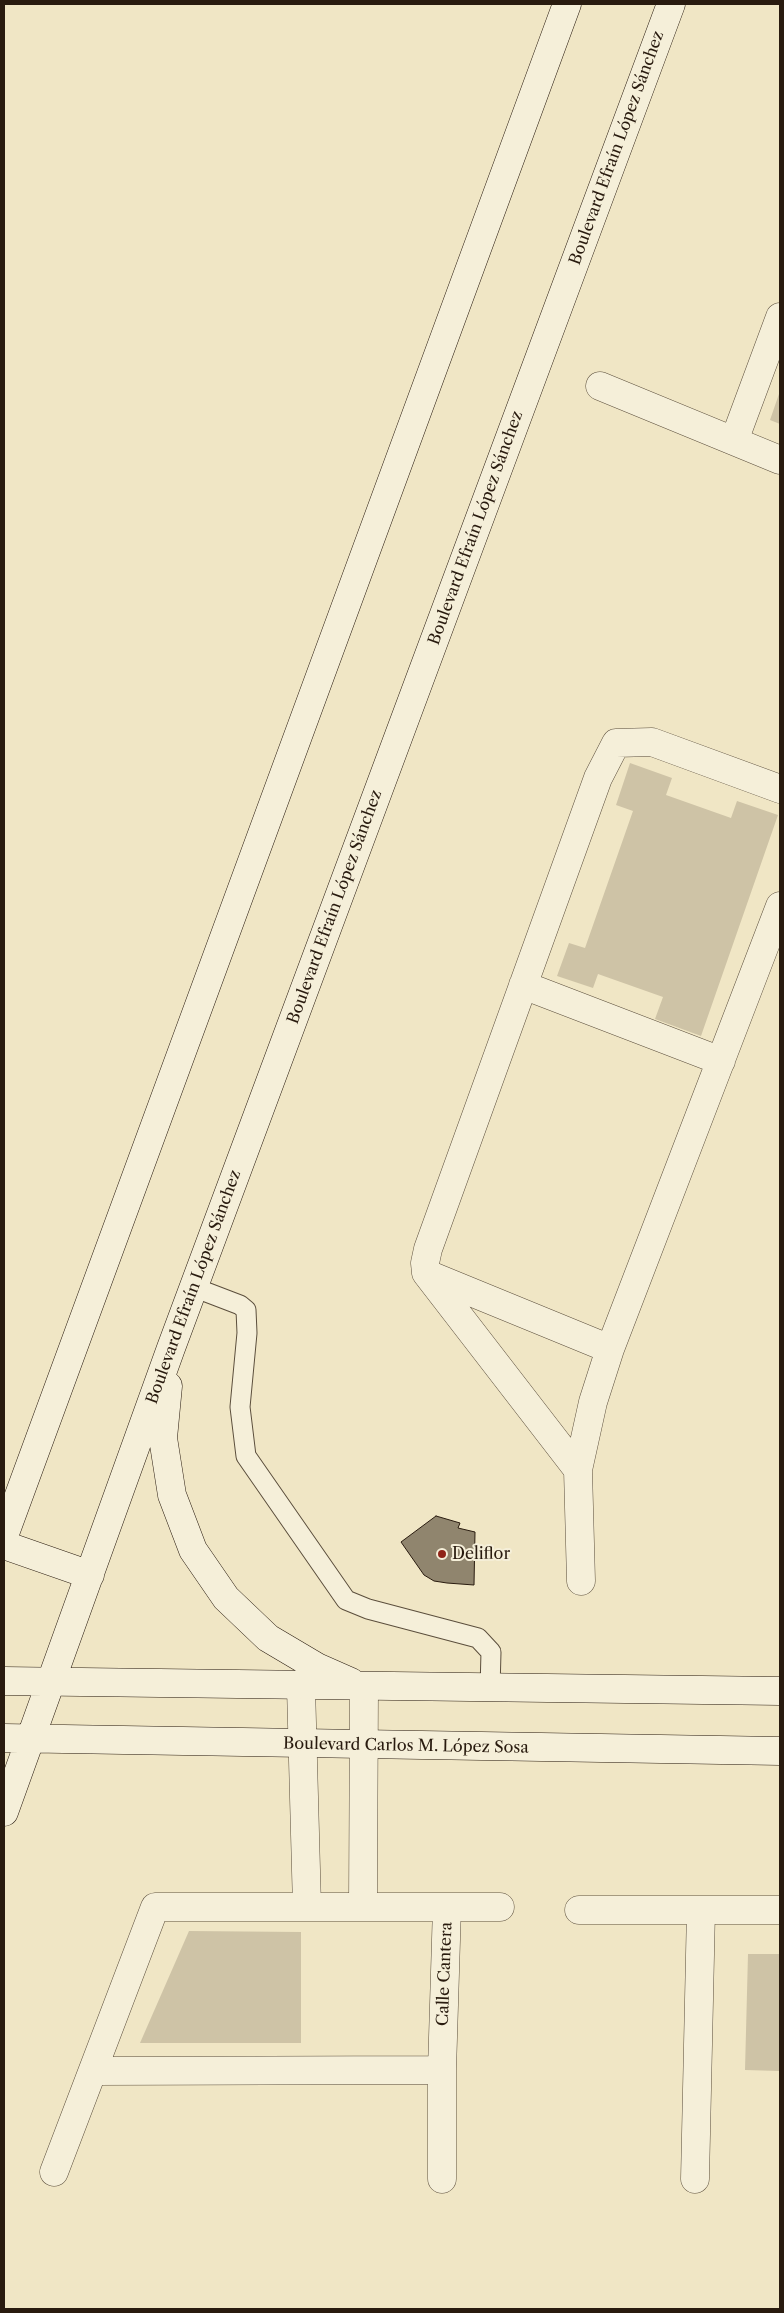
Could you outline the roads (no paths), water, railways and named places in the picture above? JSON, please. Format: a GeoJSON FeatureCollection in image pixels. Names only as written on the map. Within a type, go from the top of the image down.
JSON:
{"type":"FeatureCollection","features":[{"type":"Feature","properties":{"kind":"street"},"geometry":{"type":"LineString","coordinates":[[4,1536],[567,4]]}},
{"type":"Feature","properties":{"kind":"street","name":"Boulevard Efraín López Sánchez"},"geometry":{"type":"LineString","coordinates":[[4,1812],[53,1681],[193,1287],[671,4]]}},
{"type":"Feature","properties":{"kind":"street"},"geometry":{"type":"LineString","coordinates":[[734,440],[780,317]]}},
{"type":"Feature","properties":{"kind":"street"},"geometry":{"type":"LineString","coordinates":[[600,386],[780,460]]}},
{"type":"Feature","properties":{"kind":"street"},"geometry":{"type":"LineString","coordinates":[[578,1470],[426,1273],[425,1263],[428,1249],[598,778],[616,743],[652,742],[780,789]]}},
{"type":"Feature","properties":{"kind":"street"},"geometry":{"type":"LineString","coordinates":[[581,1581],[578,1470],[593,1402],[610,1349],[780,906]]}},
{"type":"Feature","properties":{"kind":"street"},"geometry":{"type":"LineString","coordinates":[[523,985],[721,1061]]}},
{"type":"Feature","properties":{"kind":"street"},"geometry":{"type":"LineString","coordinates":[[426,1273],[610,1349]]}},
{"type":"Feature","properties":{"kind":"street"},"geometry":{"type":"LineString","coordinates":[[171,1348],[163,1438],[172,1495],[193,1550],[226,1598],[268,1638],[317,1667],[364,1687]]}},
{"type":"Feature","properties":{"kind":"street"},"geometry":{"type":"LineString","coordinates":[[4,1545],[90,1575]]}},
{"type":"Feature","properties":{"kind":"street"},"geometry":{"type":"LineString","coordinates":[[4,1681],[490,1689],[780,1691]]}},
{"type":"Feature","properties":{"kind":"street"},"geometry":{"type":"LineString","coordinates":[[301,1686],[307,1907]]}},
{"type":"Feature","properties":{"kind":"street"},"geometry":{"type":"LineString","coordinates":[[363,1907],[364,1687]]}},
{"type":"Feature","properties":{"kind":"street","name":"Boulevard Carlos M. López Sosa"},"geometry":{"type":"LineString","coordinates":[[4,1738],[780,1751]]}},
{"type":"Feature","properties":{"kind":"street","name":"Calle Cantera"},"geometry":{"type":"LineString","coordinates":[[92,2071],[155,1907],[447,1907],[442,2070],[442,2179]]}},
{"type":"Feature","properties":{"kind":"street"},"geometry":{"type":"LineString","coordinates":[[447,1907],[500,1907]]}},
{"type":"Feature","properties":{"kind":"street"},"geometry":{"type":"LineString","coordinates":[[579,1910],[780,1910]]}},
{"type":"Feature","properties":{"kind":"street"},"geometry":{"type":"LineString","coordinates":[[695,2179],[702,1910]]}},
{"type":"Feature","properties":{"kind":"street"},"geometry":{"type":"LineString","coordinates":[[54,2172],[92,2071],[442,2070]]}},
{"type":"Feature","properties":{"kind":"lane"},"geometry":{"type":"LineString","coordinates":[[193,1287],[240,1305],[246,1310],[247,1333],[240,1407],[246,1456],[346,1600],[368,1609],[478,1638],[491,1652],[490,1689]]}},
{"type":"Feature","properties":{"kind":"place","name":"Deliflor"},"geometry":{"type":"Point","coordinates":[442,1554]}}]}
